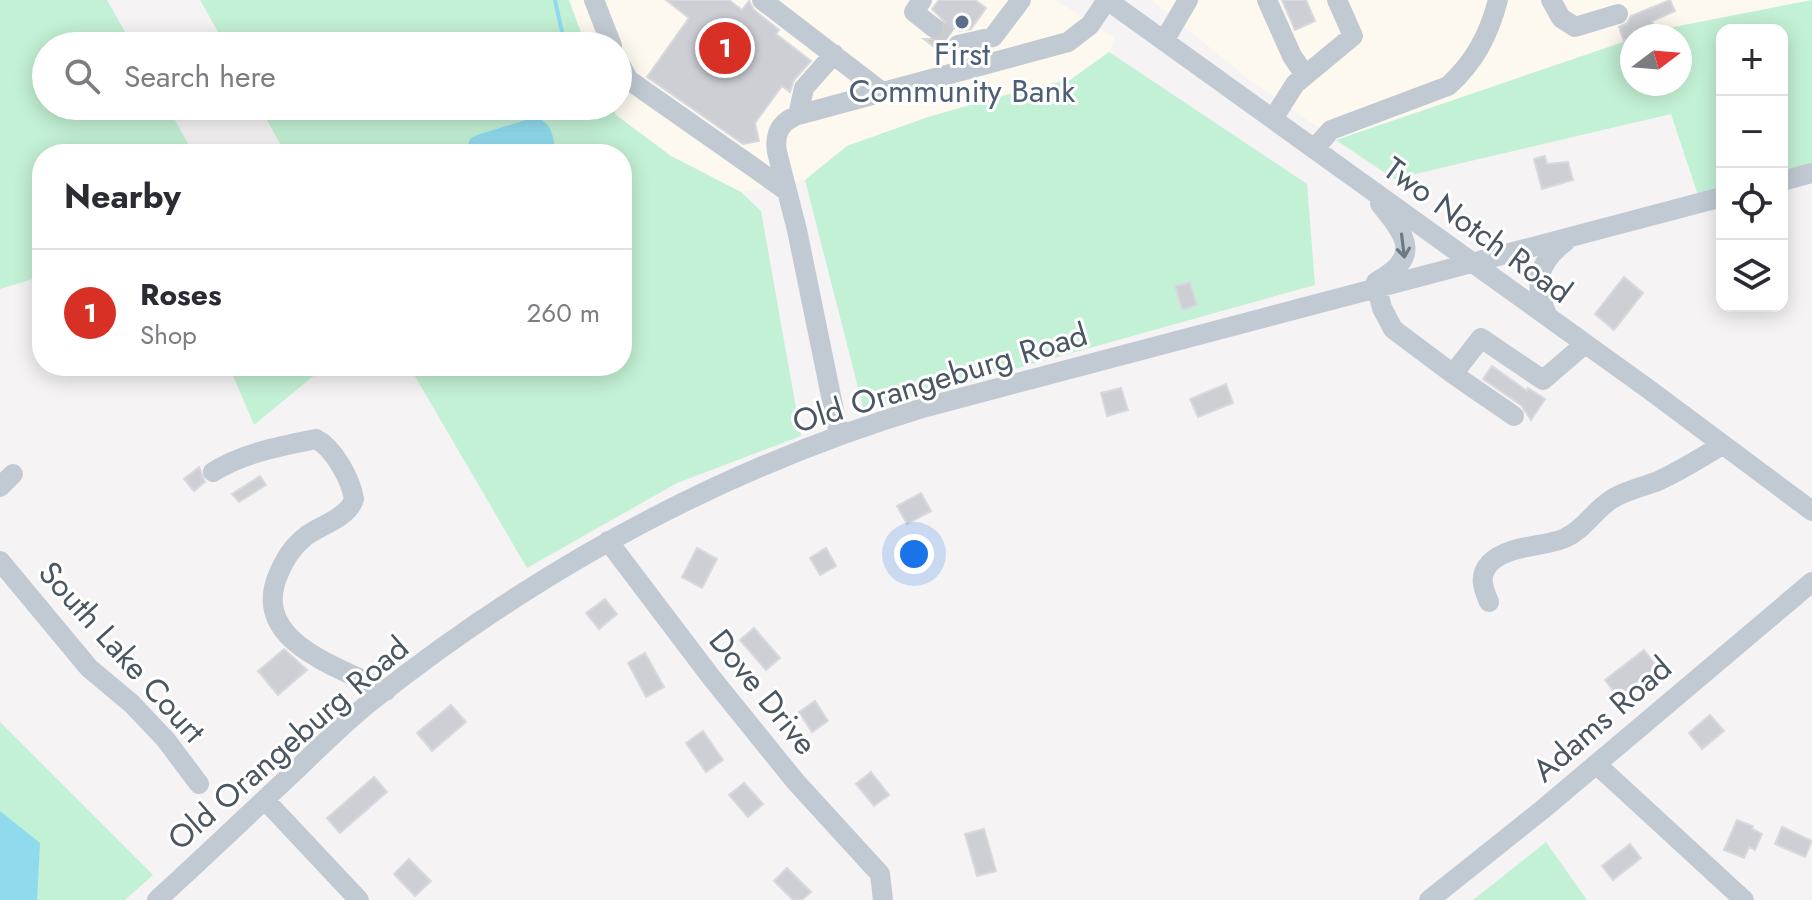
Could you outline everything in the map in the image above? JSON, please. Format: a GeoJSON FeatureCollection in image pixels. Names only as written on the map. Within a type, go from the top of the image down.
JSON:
{"type":"FeatureCollection","features":[{"type":"Feature","properties":{"kind":"street"},"geometry":{"type":"LineString","coordinates":[[594,0],[607,32]]}},
{"type":"Feature","properties":{"kind":"street"},"geometry":{"type":"LineString","coordinates":[[762,0],[882,92]]}},
{"type":"Feature","properties":{"kind":"street"},"geometry":{"type":"LineString","coordinates":[[922,0],[914,12],[946,36],[961,71]]}},
{"type":"Feature","properties":{"kind":"street"},"geometry":{"type":"LineString","coordinates":[[839,435],[775,141],[780,127],[798,115],[1068,42],[1090,25],[1107,0]]}},
{"type":"Feature","properties":{"kind":"street","name":"Two Notch Road"},"geometry":{"type":"LineString","coordinates":[[1107,0],[1812,511]]}},
{"type":"Feature","properties":{"kind":"street"},"geometry":{"type":"LineString","coordinates":[[1267,0],[1292,56],[1305,75]]}},
{"type":"Feature","properties":{"kind":"street"},"geometry":{"type":"LineString","coordinates":[[1314,149],[1331,130],[1448,86],[1476,56],[1498,0]]}},
{"type":"Feature","properties":{"kind":"street"},"geometry":{"type":"LineString","coordinates":[[1551,0],[1561,18],[1575,27],[1618,14]]}},
{"type":"Feature","properties":{"kind":"street"},"geometry":{"type":"LineString","coordinates":[[1164,41],[1186,1]]}},
{"type":"Feature","properties":{"kind":"street"},"geometry":{"type":"LineString","coordinates":[[1273,119],[1287,93],[1353,36],[1345,3]]}},
{"type":"Feature","properties":{"kind":"street"},"geometry":{"type":"LineString","coordinates":[[946,36],[993,37],[1010,4]]}},
{"type":"Feature","properties":{"kind":"street"},"geometry":{"type":"LineString","coordinates":[[798,115],[804,88],[834,54]]}},
{"type":"Feature","properties":{"kind":"street"},"geometry":{"type":"LineString","coordinates":[[632,82],[787,191]]}},
{"type":"Feature","properties":{"kind":"street"},"geometry":{"type":"LineString","coordinates":[[1788,179],[1812,173]]}},
{"type":"Feature","properties":{"kind":"street"},"geometry":{"type":"LineString","coordinates":[[1365,186],[1402,233],[1406,252],[1398,268],[1367,291],[1393,329],[1514,416]]}},
{"type":"Feature","properties":{"kind":"street","name":"Old Orangeburg Road"},"geometry":{"type":"LineString","coordinates":[[157,900],[357,714],[479,622],[608,541],[730,479],[839,435],[926,407],[1716,199]]}},
{"type":"Feature","properties":{"kind":"street"},"geometry":{"type":"LineString","coordinates":[[1548,317],[1538,285],[1540,273],[1555,249],[1570,238]]}},
{"type":"Feature","properties":{"kind":"street"},"geometry":{"type":"LineString","coordinates":[[1453,374],[1481,338],[1543,380],[1585,344]]}},
{"type":"Feature","properties":{"kind":"street"},"geometry":{"type":"LineString","coordinates":[[213,472],[235,460],[316,439],[329,449],[354,499],[346,511],[307,536],[287,555],[272,590],[274,615],[282,631],[317,658],[386,691]]}},
{"type":"Feature","properties":{"kind":"street"},"geometry":{"type":"LineString","coordinates":[[1489,602],[1482,576],[1495,559],[1533,545],[1563,540],[1575,533],[1608,501],[1686,467],[1722,445]]}},
{"type":"Feature","properties":{"kind":"street","name":"Dove Drive"},"geometry":{"type":"LineString","coordinates":[[608,541],[795,781],[880,874],[883,900]]}},
{"type":"Feature","properties":{"kind":"street","name":"South Lake Court"},"geometry":{"type":"LineString","coordinates":[[0,561],[89,668],[132,704],[166,740],[199,784]]}},
{"type":"Feature","properties":{"kind":"street","name":"Adams Road"},"geometry":{"type":"LineString","coordinates":[[1429,900],[1812,582]]}},
{"type":"Feature","properties":{"kind":"street"},"geometry":{"type":"LineString","coordinates":[[1596,764],[1744,900]]}},
{"type":"Feature","properties":{"kind":"street"},"geometry":{"type":"LineString","coordinates":[[265,800],[359,900]]}},
{"type":"Feature","properties":{"kind":"shaded area"},"geometry":{"type":"Polygon","coordinates":[[[569,0],[1056,0],[1115,38],[1109,52],[1070,80],[928,117],[847,146],[805,180],[741,192],[671,156],[622,120],[632,120],[632,32],[581,32],[569,0]]]}},
{"type":"Feature","properties":{"kind":"shaded area"},"geometry":{"type":"Polygon","coordinates":[[[1152,0],[1812,0],[1692,24],[1620,24],[1620,43],[1336,140],[1247,78],[1152,0]]]}},
{"type":"Feature","properties":{"kind":"green space"},"geometry":{"type":"Polygon","coordinates":[[[0,0],[107,0],[125,32],[32,32],[32,120],[175,120],[188,144],[32,144],[32,279],[0,289],[0,0]]]}},
{"type":"Feature","properties":{"kind":"green space"},"geometry":{"type":"Polygon","coordinates":[[[200,0],[569,0],[581,32],[218,32],[200,0]]]}},
{"type":"Feature","properties":{"kind":"green space"},"geometry":{"type":"Polygon","coordinates":[[[1812,0],[1812,166],[1788,172],[1788,24],[1716,24],[1716,190],[1698,195],[1671,114],[1394,179],[1336,140],[1620,43],[1620,96],[1692,96],[1692,24],[1689,24],[1812,0]]]}},
{"type":"Feature","properties":{"kind":"green space"},"geometry":{"type":"Polygon","coordinates":[[[1109,52],[1307,184],[1315,285],[864,411],[805,180],[847,146],[928,117],[1070,80],[1109,52]]]}},
{"type":"Feature","properties":{"kind":"green space"},"geometry":{"type":"Polygon","coordinates":[[[267,120],[623,120],[671,156],[741,192],[761,211],[801,436],[677,483],[527,568],[415,376],[632,376],[632,144],[280,144],[267,120]]]}},
{"type":"Feature","properties":{"kind":"green space"},"geometry":{"type":"Polygon","coordinates":[[[233,376],[313,376],[254,425],[233,376]]]}},
{"type":"Feature","properties":{"kind":"green space"},"geometry":{"type":"Polygon","coordinates":[[[0,722],[153,875],[125,900],[0,900],[0,722]]]}},
{"type":"Feature","properties":{"kind":"green space"},"geometry":{"type":"Polygon","coordinates":[[[1546,842],[1587,900],[1473,900],[1546,842]]]}},
{"type":"Feature","properties":{"kind":"water"},"geometry":{"type":"Polygon","coordinates":[[[526,120],[541,120],[548,126],[554,144],[468,144],[477,135],[526,120]]]}},
{"type":"Feature","properties":{"kind":"water"},"geometry":{"type":"Polygon","coordinates":[[[0,811],[40,843],[37,900],[0,900],[0,811]]]}},
{"type":"Feature","properties":{"kind":"building"},"geometry":{"type":"Polygon","coordinates":[[[666,0],[729,0],[742,10],[749,1],[754,10],[779,30],[776,34],[811,61],[794,80],[790,92],[782,86],[755,123],[759,141],[743,144],[647,77],[689,18],[666,0]]]}},
{"type":"Feature","properties":{"kind":"building","name":"First Community Bank"},"geometry":{"type":"Polygon","coordinates":[[[939,0],[975,0],[986,8],[971,29],[960,31],[955,27],[938,50],[924,39],[938,39],[946,30],[945,22],[932,9],[939,0]]]}},
{"type":"Feature","properties":{"kind":"building"},"geometry":{"type":"Polygon","coordinates":[[[1282,0],[1306,0],[1315,21],[1295,30],[1282,0]]]}},
{"type":"Feature","properties":{"kind":"building"},"geometry":{"type":"Polygon","coordinates":[[[1670,0],[1675,11],[1652,21],[1653,24],[1625,24],[1631,16],[1670,0]]]}},
{"type":"Feature","properties":{"kind":"building"},"geometry":{"type":"Polygon","coordinates":[[[1545,156],[1547,164],[1568,162],[1573,180],[1542,189],[1534,159],[1545,156]]]}},
{"type":"Feature","properties":{"kind":"building"},"geometry":{"type":"Polygon","coordinates":[[[1624,277],[1643,293],[1614,330],[1595,314],[1624,277]]]}},
{"type":"Feature","properties":{"kind":"building"},"geometry":{"type":"Polygon","coordinates":[[[1190,282],[1197,305],[1182,310],[1175,286],[1190,282]]]}},
{"type":"Feature","properties":{"kind":"building"},"geometry":{"type":"Polygon","coordinates":[[[1492,366],[1527,391],[1528,388],[1545,399],[1531,420],[1521,405],[1483,379],[1492,366]]]}},
{"type":"Feature","properties":{"kind":"building"},"geometry":{"type":"Polygon","coordinates":[[[1226,384],[1233,403],[1198,417],[1190,399],[1226,384]]]}},
{"type":"Feature","properties":{"kind":"building"},"geometry":{"type":"Polygon","coordinates":[[[1121,388],[1128,410],[1107,416],[1101,393],[1121,388]]]}},
{"type":"Feature","properties":{"kind":"building"},"geometry":{"type":"Polygon","coordinates":[[[199,467],[205,482],[194,491],[184,479],[199,467]]]}},
{"type":"Feature","properties":{"kind":"building"},"geometry":{"type":"Polygon","coordinates":[[[260,476],[266,485],[239,502],[232,494],[260,476]]]}},
{"type":"Feature","properties":{"kind":"building"},"geometry":{"type":"Polygon","coordinates":[[[921,493],[931,511],[907,524],[897,506],[921,493]]]}},
{"type":"Feature","properties":{"kind":"building"},"geometry":{"type":"Polygon","coordinates":[[[697,548],[717,559],[702,588],[682,577],[697,548]]]}},
{"type":"Feature","properties":{"kind":"building"},"geometry":{"type":"Polygon","coordinates":[[[826,548],[836,566],[820,575],[810,558],[826,548]]]}},
{"type":"Feature","properties":{"kind":"building"},"geometry":{"type":"Polygon","coordinates":[[[605,599],[617,614],[599,629],[586,613],[605,599]]]}},
{"type":"Feature","properties":{"kind":"building"},"geometry":{"type":"Polygon","coordinates":[[[754,628],[780,658],[766,670],[740,640],[754,628]]]}},
{"type":"Feature","properties":{"kind":"building"},"geometry":{"type":"Polygon","coordinates":[[[284,649],[307,670],[278,695],[258,671],[284,649]]]}},
{"type":"Feature","properties":{"kind":"building"},"geometry":{"type":"Polygon","coordinates":[[[1644,650],[1657,667],[1618,697],[1605,680],[1644,650]]]}},
{"type":"Feature","properties":{"kind":"building"},"geometry":{"type":"Polygon","coordinates":[[[645,653],[664,687],[646,697],[628,663],[645,653]]]}},
{"type":"Feature","properties":{"kind":"building"},"geometry":{"type":"Polygon","coordinates":[[[815,701],[828,721],[812,732],[799,712],[815,701]]]}},
{"type":"Feature","properties":{"kind":"building"},"geometry":{"type":"Polygon","coordinates":[[[451,705],[466,722],[432,751],[417,733],[451,705]]]}},
{"type":"Feature","properties":{"kind":"building"},"geometry":{"type":"Polygon","coordinates":[[[1710,715],[1724,731],[1702,749],[1689,733],[1710,715]]]}},
{"type":"Feature","properties":{"kind":"building"},"geometry":{"type":"Polygon","coordinates":[[[703,731],[723,760],[706,772],[686,743],[703,731]]]}},
{"type":"Feature","properties":{"kind":"building"},"geometry":{"type":"Polygon","coordinates":[[[871,772],[889,795],[874,806],[856,784],[871,772]]]}},
{"type":"Feature","properties":{"kind":"building"},"geometry":{"type":"Polygon","coordinates":[[[374,777],[387,792],[340,833],[327,818],[374,777]]]}},
{"type":"Feature","properties":{"kind":"building"},"geometry":{"type":"Polygon","coordinates":[[[744,783],[763,804],[748,817],[729,795],[744,783]]]}},
{"type":"Feature","properties":{"kind":"building"},"geometry":{"type":"Polygon","coordinates":[[[1737,820],[1753,826],[1752,829],[1762,834],[1755,850],[1749,847],[1744,858],[1724,850],[1737,820]]]}},
{"type":"Feature","properties":{"kind":"building"},"geometry":{"type":"Polygon","coordinates":[[[1782,827],[1812,841],[1805,857],[1775,844],[1782,827]]]}},
{"type":"Feature","properties":{"kind":"building"},"geometry":{"type":"Polygon","coordinates":[[[984,829],[996,871],[977,876],[965,834],[984,829]]]}},
{"type":"Feature","properties":{"kind":"building"},"geometry":{"type":"Polygon","coordinates":[[[1630,844],[1641,858],[1613,880],[1602,866],[1630,844]]]}},
{"type":"Feature","properties":{"kind":"building"},"geometry":{"type":"Polygon","coordinates":[[[409,859],[431,881],[415,896],[394,874],[409,859]]]}},
{"type":"Feature","properties":{"kind":"building"},"geometry":{"type":"Polygon","coordinates":[[[787,868],[811,892],[802,900],[793,900],[774,881],[787,868]]]}},
{"type":"Feature","properties":{"kind":"waterway"},"geometry":{"type":"LineString","coordinates":[[555,0],[562,32]]}},
{"type":"Feature","properties":{"kind":"tunnel"},"geometry":{"type":"LineString","coordinates":[[933,27],[948,37]]}},
{"type":"Feature","properties":{"kind":"place","name":"First Community Bank"},"geometry":{"type":"Point","coordinates":[962,22]}},
{"type":"Feature","properties":{"kind":"place","name":"Roses"},"geometry":{"type":"Point","coordinates":[725,48]}}]}
